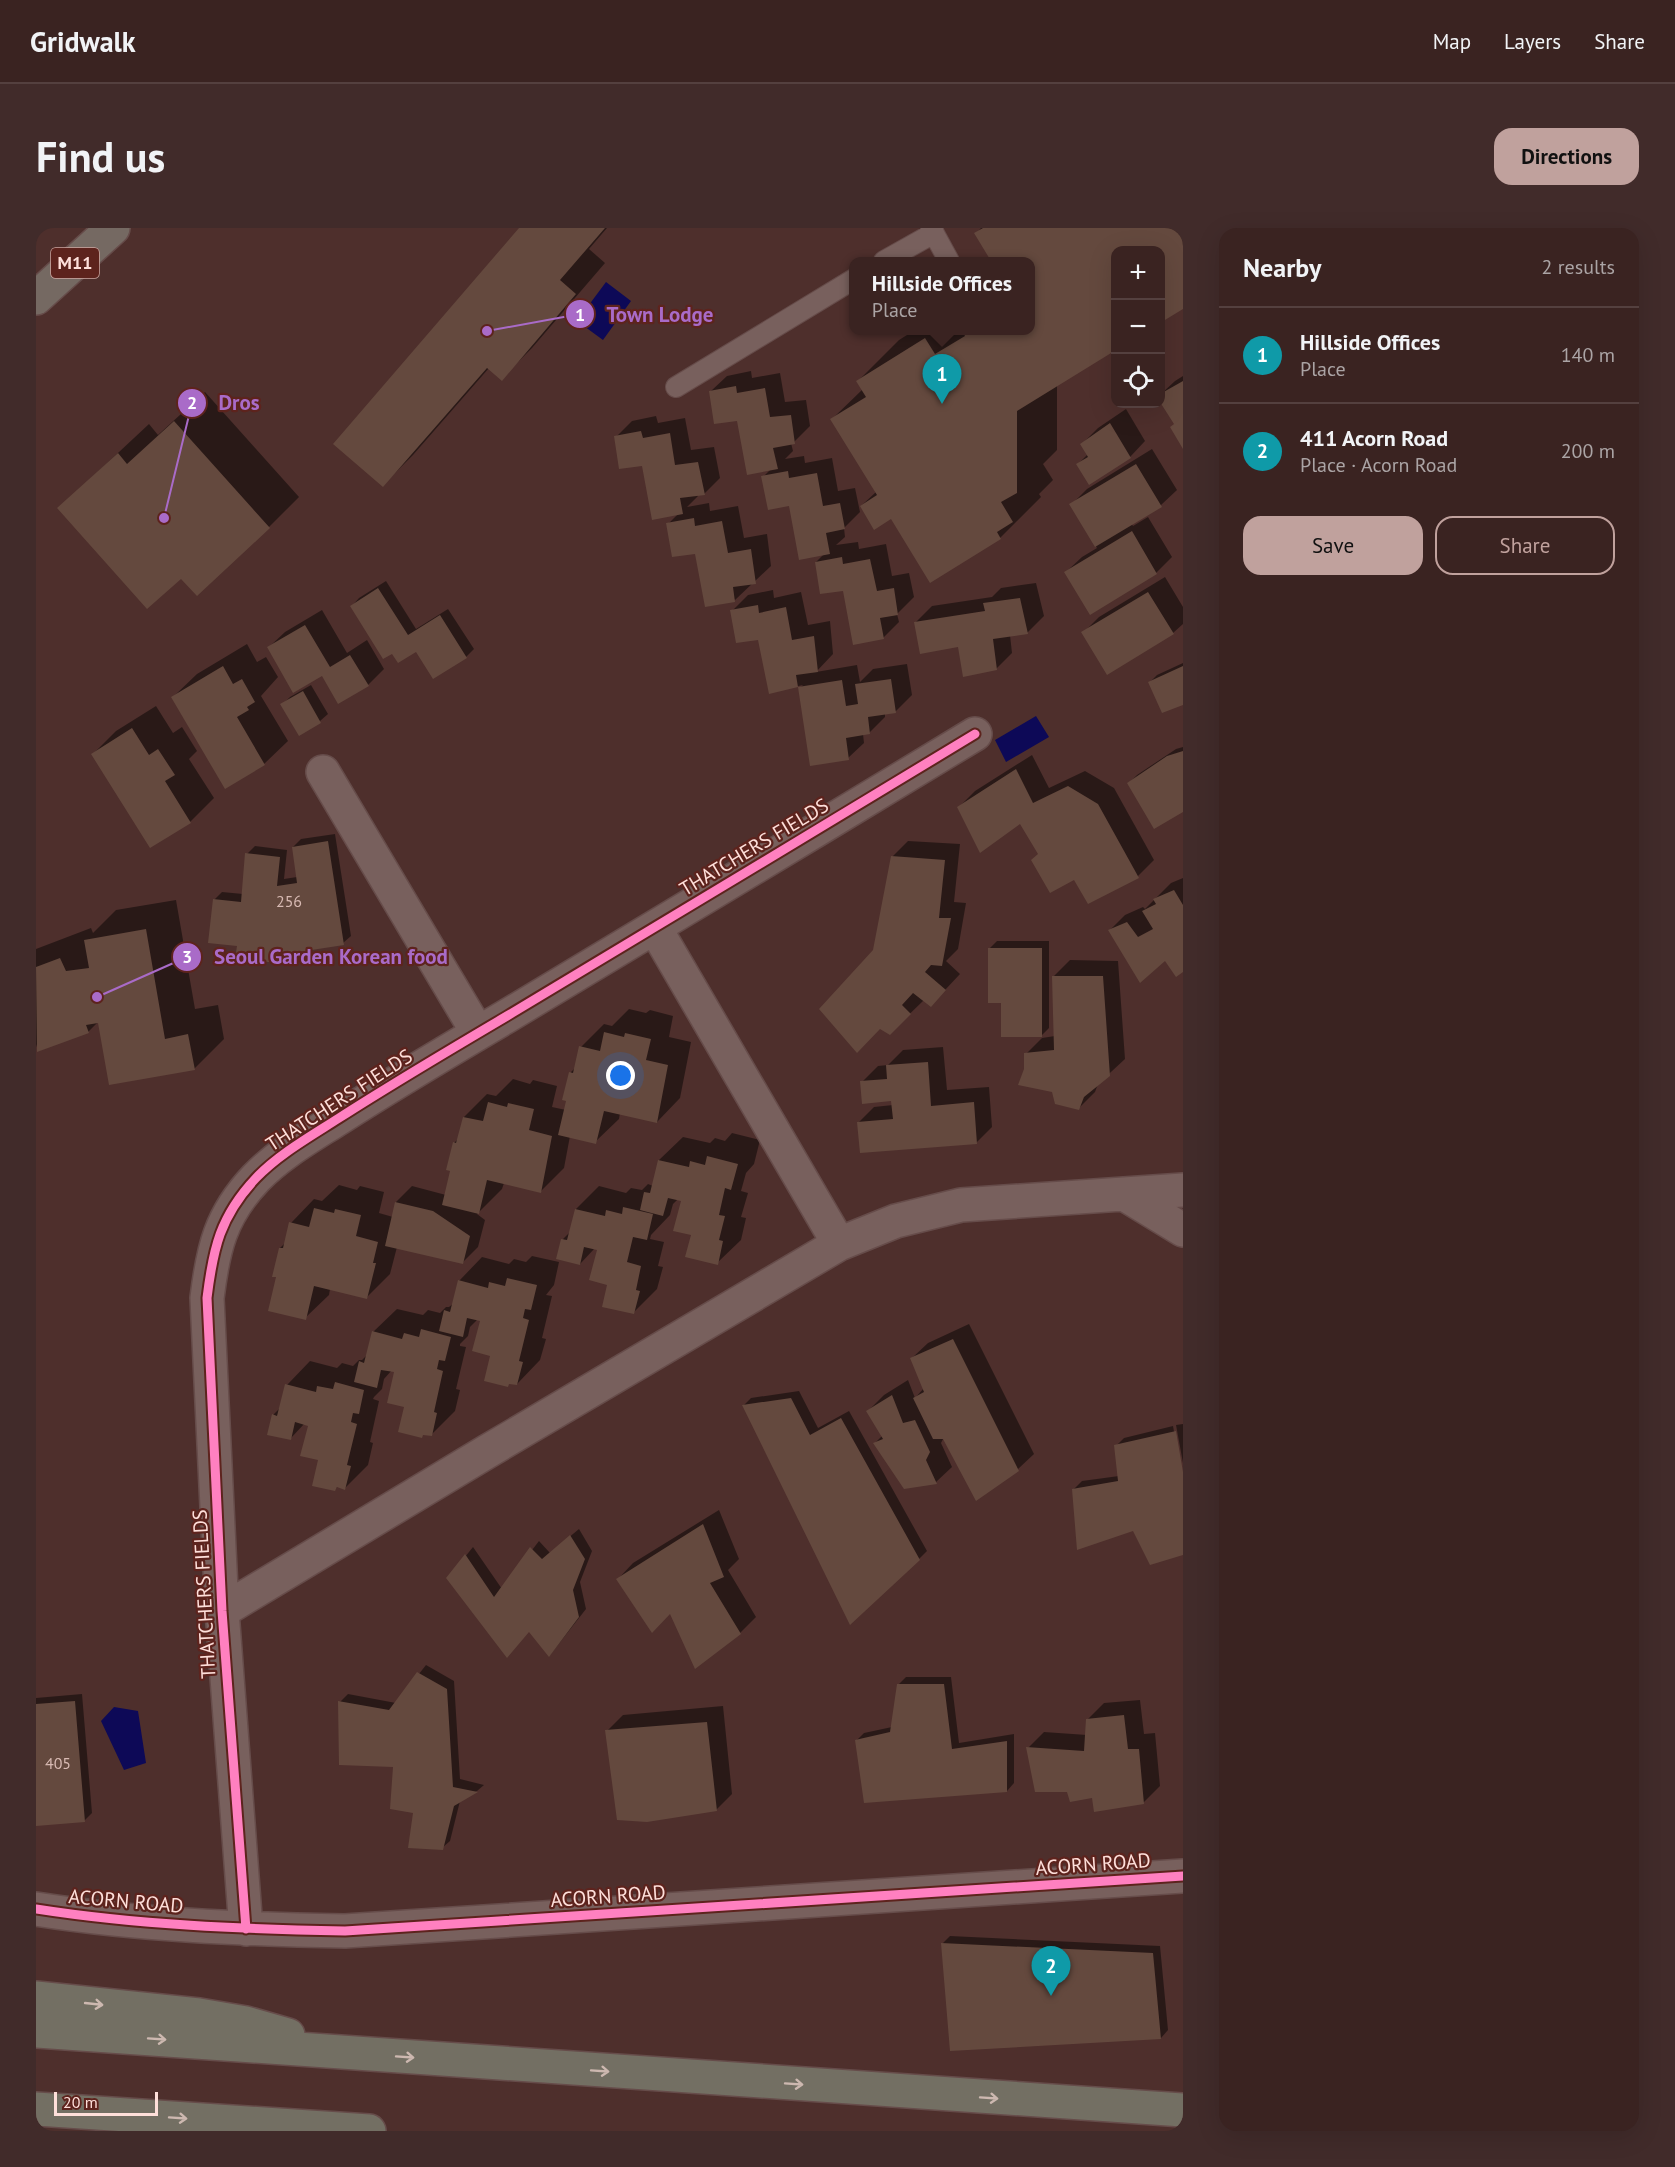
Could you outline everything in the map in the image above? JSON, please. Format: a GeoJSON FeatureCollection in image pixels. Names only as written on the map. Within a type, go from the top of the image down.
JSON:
{"type":"FeatureCollection","features":[{"type":"Feature","properties":{"kind":"highway"},"geometry":{"type":"LineString","coordinates":[[36,1998],[199,2015],[246,2023],[347,2053]]}},
{"type":"Feature","properties":{"kind":"highway"},"geometry":{"type":"LineString","coordinates":[[36,2031],[1183,2110]]}},
{"type":"Feature","properties":{"kind":"highway"},"geometry":{"type":"LineString","coordinates":[[36,2109],[369,2131]]}},
{"type":"Feature","properties":{"kind":"main road","name":"M11"},"geometry":{"type":"LineString","coordinates":[[36,298],[113,228]]}},
{"type":"Feature","properties":{"kind":"street","name":"THATCHERS FIELDS"},"geometry":{"type":"LineString","coordinates":[[246,1929],[222,1611],[207,1298],[211,1260],[222,1227],[238,1199],[258,1176],[295,1147],[404,1076],[655,928],[975,734]]}},
{"type":"Feature","properties":{"kind":"street"},"geometry":{"type":"LineString","coordinates":[[323,772],[478,1033]]}},
{"type":"Feature","properties":{"kind":"street"},"geometry":{"type":"LineString","coordinates":[[655,928],[839,1244]]}},
{"type":"Feature","properties":{"kind":"street","name":"THATCHERS FIELDS"},"geometry":{"type":"LineString","coordinates":[[222,1611],[839,1244],[896,1221],[961,1205],[1183,1190]]}},
{"type":"Feature","properties":{"kind":"street"},"geometry":{"type":"LineString","coordinates":[[1124,1194],[1183,1230]]}},
{"type":"Feature","properties":{"kind":"street","name":"ACORN ROAD"},"geometry":{"type":"LineString","coordinates":[[36,1909],[97,1918],[246,1929],[345,1931],[1183,1876]]}},
{"type":"Feature","properties":{"kind":"lane"},"geometry":{"type":"LineString","coordinates":[[890,257],[932,231],[947,257]]}},
{"type":"Feature","properties":{"kind":"lane"},"geometry":{"type":"LineString","coordinates":[[676,387],[849,282]]}},
{"type":"Feature","properties":{"kind":"shaded area"},"geometry":{"type":"Polygon","coordinates":[[[606,282],[631,301],[603,340],[577,321],[606,282]]]}},
{"type":"Feature","properties":{"kind":"shaded area"},"geometry":{"type":"Polygon","coordinates":[[[1036,716],[1049,737],[1006,762],[995,740],[1036,716]]]}},
{"type":"Feature","properties":{"kind":"shaded area"},"geometry":{"type":"Polygon","coordinates":[[[114,1707],[138,1711],[146,1763],[124,1770],[101,1721],[114,1707]]]}},
{"type":"Feature","properties":{"kind":"building"},"geometry":{"type":"Polygon","coordinates":[[[519,228],[605,228],[560,280],[576,294],[502,381],[487,368],[383,487],[333,444],[519,228]]]}},
{"type":"Feature","properties":{"kind":"building"},"geometry":{"type":"Polygon","coordinates":[[[983,228],[1183,228],[1183,309],[1165,320],[1165,246],[1111,246],[1111,353],[1017,411],[1017,493],[1001,502],[1013,522],[997,532],[1001,539],[930,583],[891,519],[874,530],[860,506],[877,495],[830,419],[866,397],[856,381],[925,338],[935,354],[964,335],[1035,335],[1035,257],[989,257],[974,233],[983,228]]]}},
{"type":"Feature","properties":{"kind":"building"},"geometry":{"type":"Polygon","coordinates":[[[1183,381],[1183,449],[1170,427],[1174,424],[1164,408],[1165,391],[1183,381]]]}},
{"type":"Feature","properties":{"kind":"building"},"geometry":{"type":"Polygon","coordinates":[[[736,386],[737,393],[765,388],[770,417],[791,415],[795,444],[773,448],[778,469],[747,475],[737,421],[714,424],[709,391],[736,386]]]}},
{"type":"Feature","properties":{"kind":"building"},"geometry":{"type":"Polygon","coordinates":[[[174,421],[270,528],[197,596],[181,579],[147,609],[57,508],[118,453],[127,464],[174,421]]]}},
{"type":"Feature","properties":{"kind":"building"},"geometry":{"type":"Polygon","coordinates":[[[1110,423],[1131,458],[1089,485],[1076,464],[1088,457],[1080,444],[1110,423]]]}},
{"type":"Feature","properties":{"kind":"building"},"geometry":{"type":"Polygon","coordinates":[[[641,431],[643,438],[670,433],[675,465],[698,462],[705,495],[680,498],[683,514],[652,520],[642,466],[619,469],[614,436],[641,431]]]}},
{"type":"Feature","properties":{"kind":"building"},"geometry":{"type":"Polygon","coordinates":[[[1136,464],[1162,507],[1095,547],[1069,504],[1136,464]]]}},
{"type":"Feature","properties":{"kind":"building"},"geometry":{"type":"Polygon","coordinates":[[[788,471],[789,478],[817,473],[823,506],[840,503],[845,529],[826,533],[830,554],[799,560],[789,506],[768,510],[761,476],[788,471]]]}},
{"type":"Feature","properties":{"kind":"building"},"geometry":{"type":"Polygon","coordinates":[[[694,518],[695,526],[722,521],[728,553],[751,549],[756,584],[733,587],[735,602],[705,607],[695,554],[672,557],[666,523],[694,518]]]}},
{"type":"Feature","properties":{"kind":"building"},"geometry":{"type":"Polygon","coordinates":[[[1132,531],[1157,574],[1090,615],[1064,572],[1132,531]]]}},
{"type":"Feature","properties":{"kind":"building"},"geometry":{"type":"Polygon","coordinates":[[[842,557],[843,564],[870,559],[877,591],[894,588],[898,615],[880,618],[884,639],[853,645],[843,591],[820,594],[815,562],[842,557]]]}},
{"type":"Feature","properties":{"kind":"building"},"geometry":{"type":"Polygon","coordinates":[[[378,588],[408,635],[440,615],[467,658],[433,679],[416,652],[398,663],[392,654],[383,659],[350,606],[378,588]]]}},
{"type":"Feature","properties":{"kind":"building"},"geometry":{"type":"Polygon","coordinates":[[[1148,592],[1174,634],[1107,675],[1081,632],[1148,592]]]}},
{"type":"Feature","properties":{"kind":"building"},"geometry":{"type":"Polygon","coordinates":[[[1020,598],[1028,634],[993,639],[997,670],[963,677],[958,647],[920,654],[914,622],[985,611],[983,603],[1020,598]]]}},
{"type":"Feature","properties":{"kind":"building"},"geometry":{"type":"Polygon","coordinates":[[[758,605],[759,613],[786,607],[792,640],[814,636],[818,672],[796,675],[798,687],[769,694],[758,640],[736,643],[730,610],[758,605]]]}},
{"type":"Feature","properties":{"kind":"building"},"geometry":{"type":"Polygon","coordinates":[[[305,625],[330,667],[350,655],[369,686],[338,704],[322,676],[293,693],[267,647],[305,625]]]}},
{"type":"Feature","properties":{"kind":"building"},"geometry":{"type":"Polygon","coordinates":[[[223,666],[233,684],[242,679],[255,702],[247,707],[249,710],[237,717],[265,765],[225,789],[171,697],[223,666]]]}},
{"type":"Feature","properties":{"kind":"building"},"geometry":{"type":"Polygon","coordinates":[[[1183,666],[1183,705],[1162,713],[1148,682],[1183,666]]]}},
{"type":"Feature","properties":{"kind":"building"},"geometry":{"type":"Polygon","coordinates":[[[891,679],[896,713],[868,717],[870,734],[846,738],[849,760],[810,766],[798,687],[842,680],[846,706],[858,704],[855,684],[891,679]]]}},
{"type":"Feature","properties":{"kind":"building"},"geometry":{"type":"Polygon","coordinates":[[[303,691],[321,723],[299,736],[280,704],[303,691]]]}},
{"type":"Feature","properties":{"kind":"building"},"geometry":{"type":"Polygon","coordinates":[[[132,728],[149,755],[158,749],[175,775],[165,781],[191,823],[150,848],[91,754],[132,728]]]}},
{"type":"Feature","properties":{"kind":"building"},"geometry":{"type":"Polygon","coordinates":[[[1183,751],[1183,812],[1154,829],[1127,783],[1167,756],[1183,751]]]}},
{"type":"Feature","properties":{"kind":"building"},"geometry":{"type":"Polygon","coordinates":[[[1016,769],[1033,803],[1068,786],[1098,804],[1139,878],[1088,904],[1074,880],[1050,893],[1031,860],[1038,854],[1020,824],[980,853],[957,807],[1016,769]]]}},
{"type":"Feature","properties":{"kind":"building"},"geometry":{"type":"Polygon","coordinates":[[[328,841],[344,945],[279,955],[279,963],[235,959],[237,946],[208,943],[213,899],[241,902],[245,853],[280,857],[277,886],[297,883],[292,847],[328,841]]]}},
{"type":"Feature","properties":{"kind":"building"},"geometry":{"type":"Polygon","coordinates":[[[891,856],[945,860],[939,918],[951,918],[942,966],[931,965],[925,972],[946,990],[931,1007],[913,993],[902,1005],[911,1014],[890,1035],[880,1029],[857,1053],[819,1009],[873,950],[891,856]]]}},
{"type":"Feature","properties":{"kind":"building"},"geometry":{"type":"Polygon","coordinates":[[[1174,890],[1183,905],[1183,972],[1176,977],[1165,961],[1140,983],[1108,930],[1127,922],[1138,937],[1153,929],[1142,911],[1156,904],[1153,899],[1174,890]]]}},
{"type":"Feature","properties":{"kind":"building"},"geometry":{"type":"Polygon","coordinates":[[[146,929],[165,1039],[188,1034],[195,1070],[109,1085],[98,1023],[86,1025],[89,1033],[37,1052],[36,967],[60,958],[66,971],[89,968],[84,940],[146,929]]]}},
{"type":"Feature","properties":{"kind":"building"},"geometry":{"type":"Polygon","coordinates":[[[988,948],[1042,948],[1042,1037],[1001,1037],[1001,1003],[988,1003],[988,948]]]}},
{"type":"Feature","properties":{"kind":"building"},"geometry":{"type":"Polygon","coordinates":[[[1052,976],[1103,976],[1110,1076],[1084,1097],[1079,1110],[1055,1104],[1052,1092],[1018,1085],[1024,1069],[1024,1053],[1054,1050],[1052,976]]]}},
{"type":"Feature","properties":{"kind":"building"},"geometry":{"type":"Polygon","coordinates":[[[604,1032],[624,1037],[625,1033],[651,1039],[646,1060],[668,1065],[657,1123],[604,1111],[596,1144],[558,1135],[566,1101],[562,1100],[569,1072],[573,1073],[579,1046],[600,1051],[604,1032]]]}},
{"type":"Feature","properties":{"kind":"building"},"geometry":{"type":"Polygon","coordinates":[[[928,1062],[931,1106],[974,1102],[977,1144],[860,1153],[857,1122],[893,1119],[891,1101],[862,1104],[860,1081],[887,1079],[886,1065],[928,1062]]]}},
{"type":"Feature","properties":{"kind":"building"},"geometry":{"type":"Polygon","coordinates":[[[488,1102],[507,1107],[508,1103],[534,1109],[529,1130],[552,1136],[541,1193],[487,1180],[479,1214],[442,1205],[450,1171],[446,1170],[453,1142],[456,1143],[463,1117],[483,1121],[488,1102]]]}},
{"type":"Feature","properties":{"kind":"building"},"geometry":{"type":"Polygon","coordinates":[[[707,1156],[738,1164],[731,1190],[725,1188],[719,1215],[725,1216],[719,1240],[723,1241],[718,1265],[685,1257],[691,1235],[673,1231],[681,1201],[668,1198],[663,1216],[640,1210],[644,1192],[650,1193],[658,1160],[689,1167],[690,1161],[705,1165],[707,1156]]]}},
{"type":"Feature","properties":{"kind":"building"},"geometry":{"type":"Polygon","coordinates":[[[395,1202],[433,1211],[470,1236],[463,1264],[385,1246],[395,1202]]]}},
{"type":"Feature","properties":{"kind":"building"},"geometry":{"type":"Polygon","coordinates":[[[623,1207],[653,1214],[647,1240],[633,1237],[627,1262],[641,1266],[636,1290],[640,1291],[634,1314],[602,1307],[607,1285],[589,1280],[597,1250],[584,1247],[580,1265],[556,1259],[561,1239],[567,1240],[575,1209],[605,1216],[606,1210],[622,1214],[623,1207]]]}},
{"type":"Feature","properties":{"kind":"building"},"geometry":{"type":"Polygon","coordinates":[[[314,1208],[334,1213],[335,1209],[361,1215],[356,1236],[378,1242],[373,1263],[376,1263],[367,1299],[314,1286],[306,1320],[268,1311],[276,1277],[272,1277],[279,1248],[283,1248],[289,1222],[309,1227],[314,1208]]]}},
{"type":"Feature","properties":{"kind":"building"},"geometry":{"type":"Polygon","coordinates":[[[507,1278],[537,1285],[531,1310],[525,1309],[523,1318],[529,1320],[519,1361],[523,1362],[517,1385],[509,1384],[508,1387],[484,1381],[490,1356],[472,1351],[480,1321],[467,1318],[463,1337],[439,1331],[444,1310],[450,1312],[458,1280],[488,1288],[489,1282],[505,1286],[507,1278]]]}},
{"type":"Feature","properties":{"kind":"building"},"geometry":{"type":"Polygon","coordinates":[[[421,1329],[451,1337],[445,1361],[439,1360],[437,1369],[443,1371],[434,1412],[437,1413],[432,1436],[423,1435],[422,1438],[398,1432],[404,1407],[387,1403],[394,1372],[381,1370],[377,1388],[354,1382],[359,1361],[364,1363],[372,1331],[402,1339],[404,1333],[419,1337],[421,1329]]]}},
{"type":"Feature","properties":{"kind":"building"},"geometry":{"type":"Polygon","coordinates":[[[953,1339],[1019,1471],[976,1501],[943,1439],[933,1439],[913,1398],[924,1392],[910,1358],[953,1339]]]}},
{"type":"Feature","properties":{"kind":"building"},"geometry":{"type":"Polygon","coordinates":[[[335,1382],[364,1390],[359,1414],[353,1413],[351,1422],[357,1424],[347,1465],[351,1466],[345,1490],[337,1487],[335,1491],[312,1486],[318,1460],[300,1456],[308,1426],[295,1422],[291,1440],[267,1435],[272,1414],[277,1416],[285,1384],[316,1392],[317,1386],[333,1389],[335,1382]]]}},
{"type":"Feature","properties":{"kind":"building"},"geometry":{"type":"Polygon","coordinates":[[[892,1395],[903,1423],[915,1420],[930,1452],[926,1460],[937,1484],[904,1489],[873,1443],[883,1439],[866,1411],[892,1395]]]}},
{"type":"Feature","properties":{"kind":"building"},"geometry":{"type":"Polygon","coordinates":[[[791,1398],[810,1435],[841,1418],[920,1560],[850,1625],[742,1405],[791,1398]]]}},
{"type":"Feature","properties":{"kind":"building"},"geometry":{"type":"Polygon","coordinates":[[[1176,1431],[1183,1472],[1183,1555],[1150,1565],[1133,1531],[1077,1550],[1072,1489],[1118,1481],[1114,1445],[1176,1431]]]}},
{"type":"Feature","properties":{"kind":"building"},"geometry":{"type":"Polygon","coordinates":[[[703,1524],[724,1577],[710,1583],[741,1634],[695,1669],[670,1614],[652,1633],[616,1579],[703,1524]]]}},
{"type":"Feature","properties":{"kind":"building"},"geometry":{"type":"Polygon","coordinates":[[[570,1535],[585,1559],[573,1590],[579,1617],[549,1657],[529,1632],[507,1658],[446,1578],[465,1554],[494,1597],[530,1547],[542,1559],[570,1535]]]}},
{"type":"Feature","properties":{"kind":"building"},"geometry":{"type":"Polygon","coordinates":[[[417,1672],[447,1689],[453,1787],[478,1792],[454,1806],[443,1850],[408,1848],[413,1813],[390,1809],[393,1767],[339,1765],[338,1701],[389,1710],[417,1672]]]}},
{"type":"Feature","properties":{"kind":"building"},"geometry":{"type":"Polygon","coordinates":[[[897,1684],[944,1684],[952,1749],[1007,1741],[1007,1792],[864,1803],[855,1740],[890,1732],[897,1684]]]}},
{"type":"Feature","properties":{"kind":"building"},"geometry":{"type":"Polygon","coordinates":[[[75,1701],[85,1822],[36,1826],[36,1704],[75,1701]]]}},
{"type":"Feature","properties":{"kind":"building"},"geometry":{"type":"Polygon","coordinates":[[[1124,1715],[1128,1749],[1139,1749],[1144,1804],[1094,1812],[1092,1798],[1070,1802],[1067,1792],[1035,1792],[1026,1747],[1084,1751],[1086,1719],[1124,1715]]]}},
{"type":"Feature","properties":{"kind":"building"},"geometry":{"type":"Polygon","coordinates":[[[707,1722],[717,1811],[647,1822],[617,1820],[605,1730],[707,1722]]]}},
{"type":"Feature","properties":{"kind":"building"},"geometry":{"type":"Polygon","coordinates":[[[941,1943],[1153,1953],[1161,2039],[950,2051],[941,1943]]]}},
{"type":"Feature","properties":{"kind":"cycle path"},"geometry":{"type":"LineString","coordinates":[[246,1929],[222,1611],[207,1298],[212,1264],[220,1234],[234,1206],[265,1169],[306,1139],[423,1066],[975,734]]}},
{"type":"Feature","properties":{"kind":"cycle path"},"geometry":{"type":"LineString","coordinates":[[36,1909],[113,1919],[190,1925],[345,1931],[1183,1876]]}},
{"type":"Feature","properties":{"kind":"place","name":"Town Lodge"},"geometry":{"type":"Point","coordinates":[487,331]}},
{"type":"Feature","properties":{"kind":"place","name":"Hillside Offices"},"geometry":{"type":"Point","coordinates":[942,404]}},
{"type":"Feature","properties":{"kind":"place","name":"Dros"},"geometry":{"type":"Point","coordinates":[164,518]}},
{"type":"Feature","properties":{"kind":"place","name":"Seoul Garden Korean food"},"geometry":{"type":"Point","coordinates":[97,997]}},
{"type":"Feature","properties":{"kind":"place","name":"411 Acorn Road"},"geometry":{"type":"Point","coordinates":[1051,1996]}}]}
